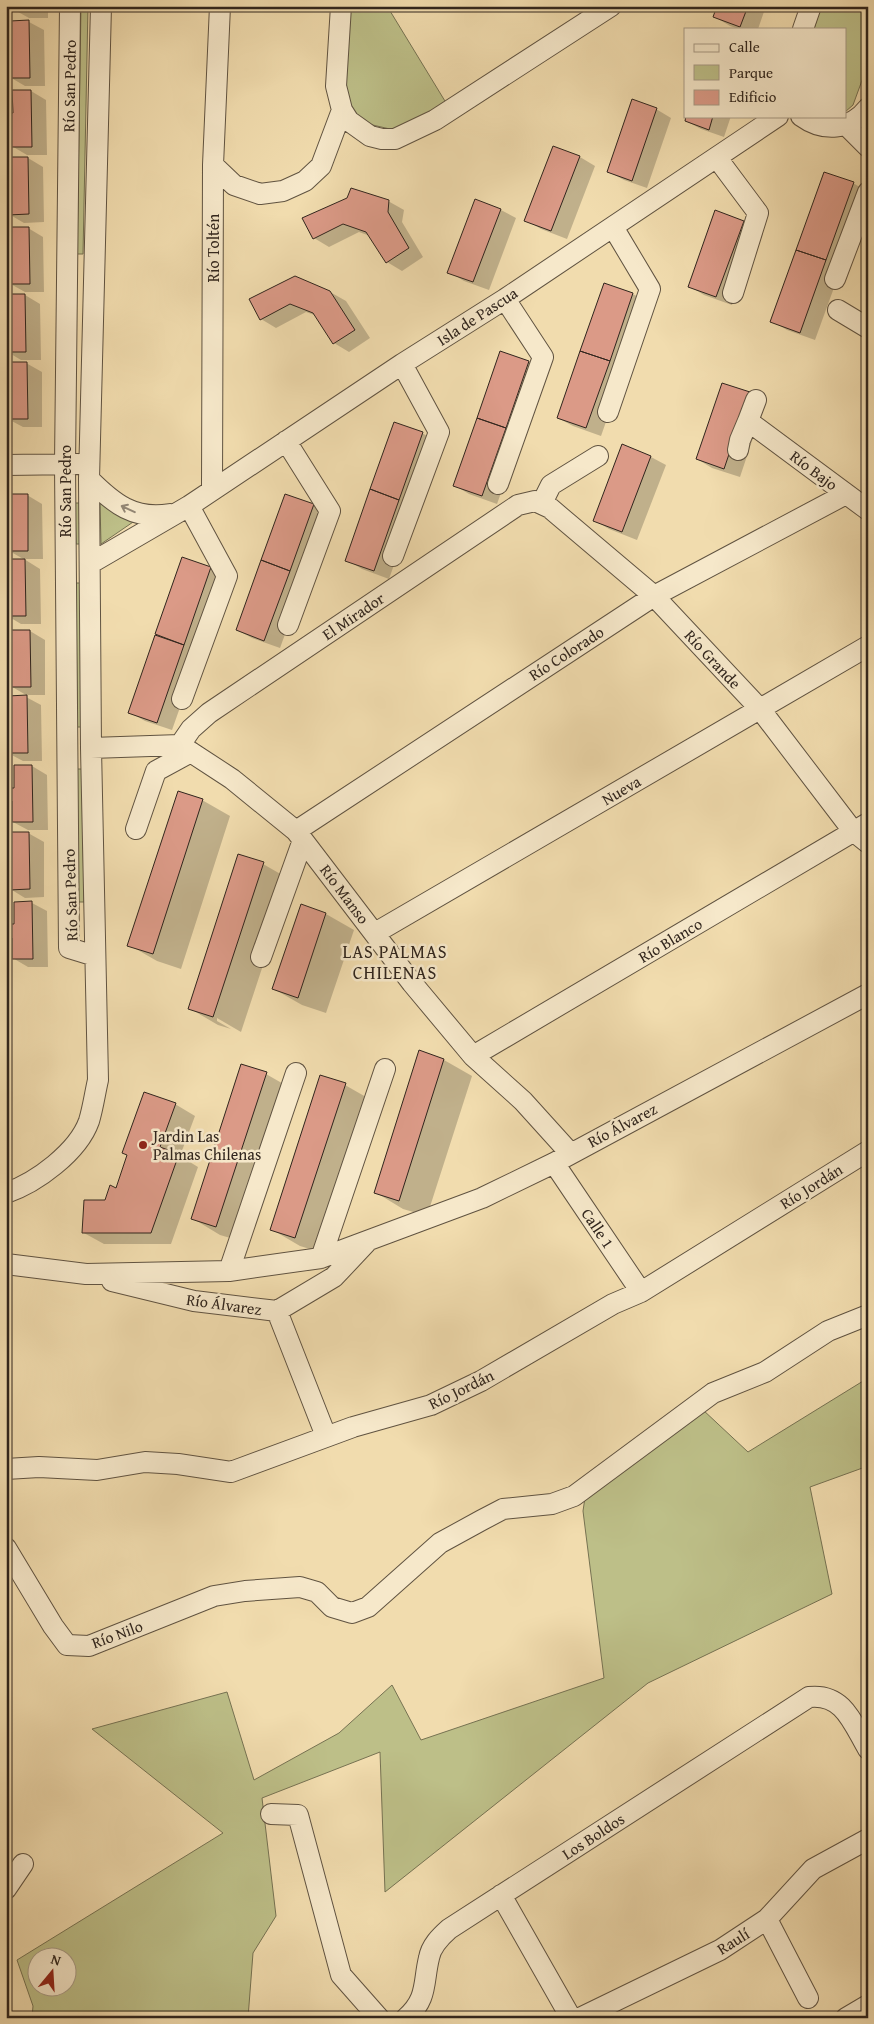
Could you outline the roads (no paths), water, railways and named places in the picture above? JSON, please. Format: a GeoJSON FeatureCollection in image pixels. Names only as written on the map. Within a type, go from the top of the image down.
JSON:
{"type":"FeatureCollection","features":[{"type":"Feature","properties":{"kind":"street","name":"Río San Pedro"},"geometry":{"type":"LineString","coordinates":[[70,6],[64,464],[70,948],[95,956]]}},
{"type":"Feature","properties":{"kind":"street","name":"Río San Pedro"},"geometry":{"type":"LineString","coordinates":[[6,1193],[18,1189],[56,1165],[74,1144],[88,1122],[98,1080],[91,748],[90,472],[101,6]]}},
{"type":"Feature","properties":{"kind":"street","name":"Río Toltén"},"geometry":{"type":"LineString","coordinates":[[212,489],[213,164],[220,6]]}},
{"type":"Feature","properties":{"kind":"street"},"geometry":{"type":"LineString","coordinates":[[340,6],[336,86],[342,110],[349,121],[370,136],[382,139],[395,139],[435,120],[611,6]]}},
{"type":"Feature","properties":{"kind":"street"},"geometry":{"type":"LineString","coordinates":[[803,28],[811,6]]}},
{"type":"Feature","properties":{"kind":"street"},"geometry":{"type":"LineString","coordinates":[[804,118],[818,126],[836,127],[846,125],[855,120],[868,108]]}},
{"type":"Feature","properties":{"kind":"street"},"geometry":{"type":"LineString","coordinates":[[213,164],[234,185],[260,194],[283,192],[305,182],[321,166],[342,110]]}},
{"type":"Feature","properties":{"kind":"street","name":"Isla de Pascua"},"geometry":{"type":"LineString","coordinates":[[91,563],[182,509],[402,364],[505,299],[775,118]]}},
{"type":"Feature","properties":{"kind":"street"},"geometry":{"type":"LineString","coordinates":[[846,125],[868,129]]}},
{"type":"Feature","properties":{"kind":"street"},"geometry":{"type":"LineString","coordinates":[[846,125],[868,147]]}},
{"type":"Feature","properties":{"kind":"street"},"geometry":{"type":"LineString","coordinates":[[717,158],[758,213],[733,293]]}},
{"type":"Feature","properties":{"kind":"street"},"geometry":{"type":"LineString","coordinates":[[835,279],[868,192]]}},
{"type":"Feature","properties":{"kind":"street"},"geometry":{"type":"LineString","coordinates":[[608,412],[650,289],[613,227]]}},
{"type":"Feature","properties":{"kind":"street"},"geometry":{"type":"LineString","coordinates":[[498,484],[543,357],[505,299]]}},
{"type":"Feature","properties":{"kind":"street"},"geometry":{"type":"LineString","coordinates":[[838,310],[868,328]]}},
{"type":"Feature","properties":{"kind":"street"},"geometry":{"type":"LineString","coordinates":[[393,556],[439,432],[402,364]]}},
{"type":"Feature","properties":{"kind":"street"},"geometry":{"type":"LineString","coordinates":[[738,450],[740,440],[754,425],[756,400]]}},
{"type":"Feature","properties":{"kind":"street","name":"Río Bajo"},"geometry":{"type":"LineString","coordinates":[[754,425],[868,510]]}},
{"type":"Feature","properties":{"kind":"street"},"geometry":{"type":"LineString","coordinates":[[286,440],[330,511],[288,625]]}},
{"type":"Feature","properties":{"kind":"street"},"geometry":{"type":"LineString","coordinates":[[539,502],[552,485],[598,456]]}},
{"type":"Feature","properties":{"kind":"street"},"geometry":{"type":"LineString","coordinates":[[6,465],[64,464],[90,472],[108,498],[126,509],[143,515],[155,516],[182,509],[227,576],[182,700]]}},
{"type":"Feature","properties":{"kind":"street","name":"Río Colorado"},"geometry":{"type":"LineString","coordinates":[[300,835],[654,596],[846,494]]}},
{"type":"Feature","properties":{"kind":"street","name":"Río Grande"},"geometry":{"type":"LineString","coordinates":[[539,502],[654,596],[760,710],[863,832]]}},
{"type":"Feature","properties":{"kind":"street","name":"El Mirador"},"geometry":{"type":"LineString","coordinates":[[185,749],[191,729],[208,713],[518,505],[539,502]]}},
{"type":"Feature","properties":{"kind":"street","name":"Nueva"},"geometry":{"type":"LineString","coordinates":[[375,933],[868,646]]}},
{"type":"Feature","properties":{"kind":"street"},"geometry":{"type":"LineString","coordinates":[[91,748],[185,749]]}},
{"type":"Feature","properties":{"kind":"street"},"geometry":{"type":"LineString","coordinates":[[136,829],[156,771],[185,749]]}},
{"type":"Feature","properties":{"kind":"street","name":"Río Manso"},"geometry":{"type":"LineString","coordinates":[[185,749],[232,779],[300,835],[412,983],[473,1056],[523,1101],[562,1158]]}},
{"type":"Feature","properties":{"kind":"street","name":"Río Blanco"},"geometry":{"type":"LineString","coordinates":[[473,1056],[863,832]]}},
{"type":"Feature","properties":{"kind":"street"},"geometry":{"type":"LineString","coordinates":[[260,957],[300,835]]}},
{"type":"Feature","properties":{"kind":"street","name":"Río Álvarez"},"geometry":{"type":"LineString","coordinates":[[86,1274],[229,1271],[321,1258],[482,1198],[562,1158],[868,994]]}},
{"type":"Feature","properties":{"kind":"street"},"geometry":{"type":"LineString","coordinates":[[321,1258],[385,1069]]}},
{"type":"Feature","properties":{"kind":"street"},"geometry":{"type":"LineString","coordinates":[[229,1271],[296,1073]]}},
{"type":"Feature","properties":{"kind":"street","name":"Río Jordán"},"geometry":{"type":"LineString","coordinates":[[6,1468],[39,1467],[97,1470],[145,1462],[178,1464],[230,1472],[326,1436],[430,1405],[481,1381],[613,1304],[641,1292],[868,1151]]}},
{"type":"Feature","properties":{"kind":"street","name":"Calle 1"},"geometry":{"type":"LineString","coordinates":[[562,1158],[641,1292]]}},
{"type":"Feature","properties":{"kind":"street","name":"Río Álvarez"},"geometry":{"type":"LineString","coordinates":[[6,1264],[86,1274],[194,1301],[277,1311],[334,1277],[369,1240]]}},
{"type":"Feature","properties":{"kind":"street"},"geometry":{"type":"LineString","coordinates":[[277,1311],[326,1436]]}},
{"type":"Feature","properties":{"kind":"street","name":"Río Nilo"},"geometry":{"type":"LineString","coordinates":[[6,1548],[53,1626],[67,1645],[89,1646],[214,1596],[275,1588],[300,1587],[317,1592],[332,1608],[352,1613],[368,1607],[440,1543],[503,1509],[552,1504],[574,1496],[713,1393],[765,1372],[828,1332],[868,1315]]}},
{"type":"Feature","properties":{"kind":"street","name":"Los Boldos"},"geometry":{"type":"LineString","coordinates":[[406,2018],[419,2003],[425,1990],[429,1956],[436,1941],[449,1929],[809,1697],[827,1698],[844,1708],[868,1749]]}},
{"type":"Feature","properties":{"kind":"street"},"geometry":{"type":"LineString","coordinates":[[271,1814],[298,1815],[340,1975],[379,2018]]}},
{"type":"Feature","properties":{"kind":"street","name":"Raulí"},"geometry":{"type":"LineString","coordinates":[[580,2018],[720,1950],[767,1918],[813,1870],[868,1839]]}},
{"type":"Feature","properties":{"kind":"street"},"geometry":{"type":"LineString","coordinates":[[6,1889],[23,1864]]}},
{"type":"Feature","properties":{"kind":"street"},"geometry":{"type":"LineString","coordinates":[[501,1895],[571,2018]]}},
{"type":"Feature","properties":{"kind":"street"},"geometry":{"type":"LineString","coordinates":[[767,1918],[808,1998]]}},
{"type":"Feature","properties":{"kind":"street"},"geometry":{"type":"LineString","coordinates":[[846,2018],[868,2004]]}},
{"type":"Feature","properties":{"kind":"place","name":"Jardin Las Palmas Chilenas"},"geometry":{"type":"Point","coordinates":[143,1145]}},
{"type":"Feature","properties":{"kind":"district","name":"LAS PALMAS CHILENAS"},"geometry":{"type":"Point","coordinates":[395,962]}}]}
